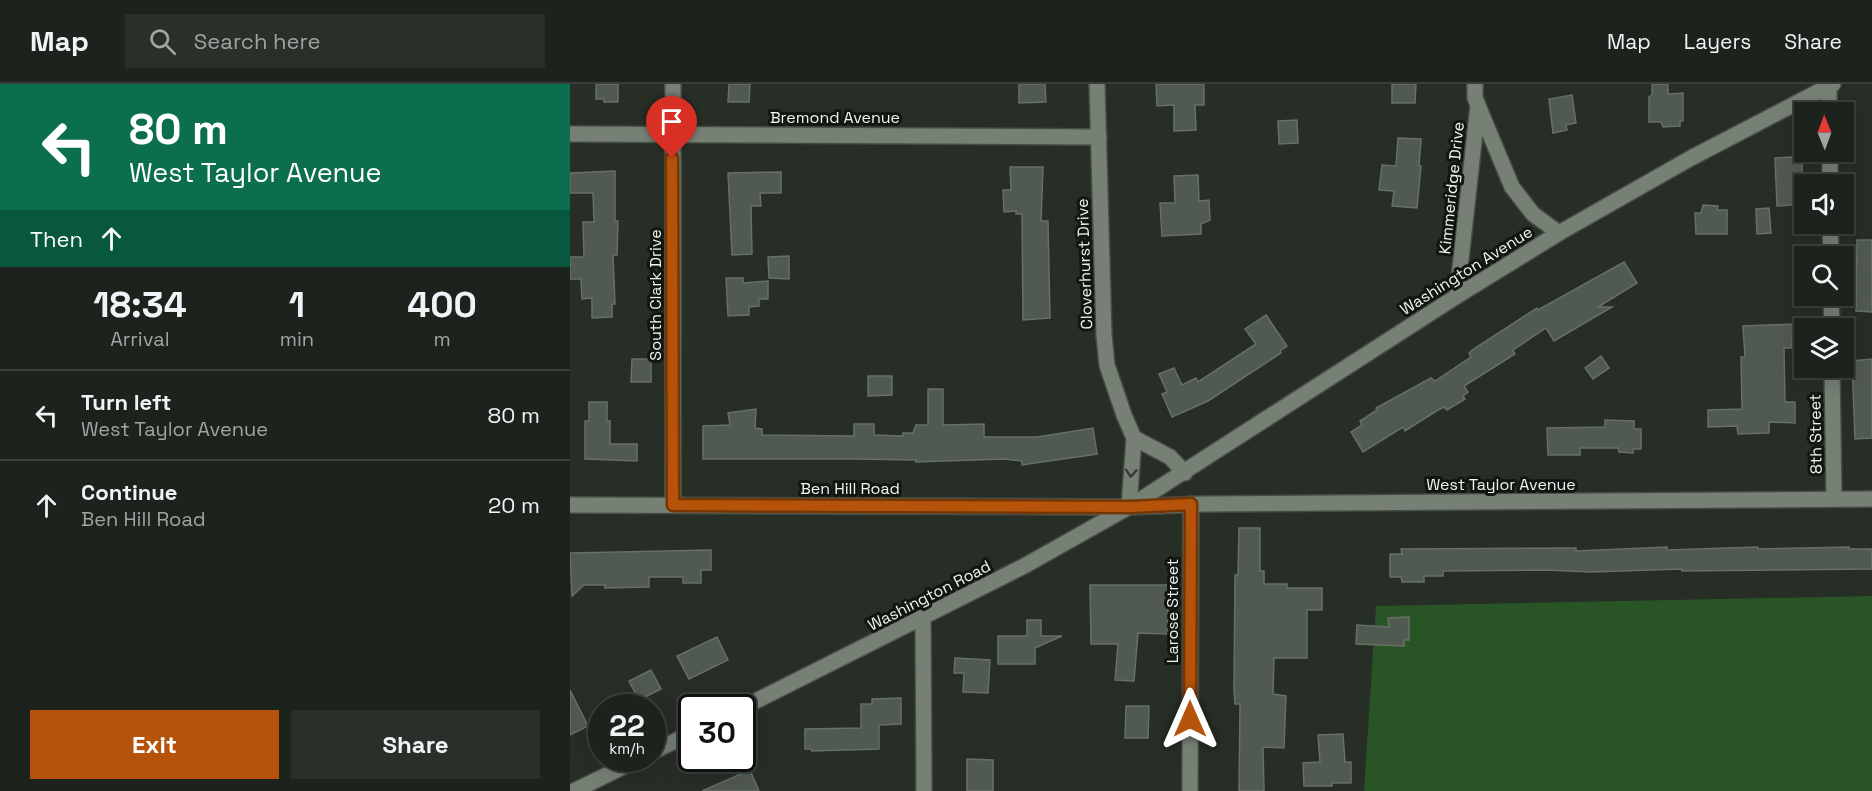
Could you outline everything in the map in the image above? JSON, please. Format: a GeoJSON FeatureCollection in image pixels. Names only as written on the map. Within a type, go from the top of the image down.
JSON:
{"type":"FeatureCollection","features":[{"type":"Feature","properties":{"kind":"street","name":"South Clark Drive"},"geometry":{"type":"LineString","coordinates":[[673,84],[673,505]]}},
{"type":"Feature","properties":{"kind":"street","name":"Cloverhurst Drive"},"geometry":{"type":"LineString","coordinates":[[1097,84],[1106,355],[1107,365],[1134,438],[1130,507]]}},
{"type":"Feature","properties":{"kind":"street","name":"Kimmeridge Drive"},"geometry":{"type":"LineString","coordinates":[[1457,296],[1478,105],[1475,98],[1475,84]]}},
{"type":"Feature","properties":{"kind":"street"},"geometry":{"type":"LineString","coordinates":[[1829,102],[1830,85]]}},
{"type":"Feature","properties":{"kind":"street","name":"Washington Avenue"},"geometry":{"type":"LineString","coordinates":[[1130,507],[1558,233],[1691,158],[1830,85]]}},
{"type":"Feature","properties":{"kind":"street"},"geometry":{"type":"LineString","coordinates":[[1478,105],[1512,187],[1533,214],[1558,233]]}},
{"type":"Feature","properties":{"kind":"street","name":"Bremond Avenue"},"geometry":{"type":"LineString","coordinates":[[570,134],[1099,137]]}},
{"type":"Feature","properties":{"kind":"street","name":"8th Street"},"geometry":{"type":"LineString","coordinates":[[1832,378],[1834,500]]}},
{"type":"Feature","properties":{"kind":"street"},"geometry":{"type":"LineString","coordinates":[[1134,438],[1170,457],[1185,473]]}},
{"type":"Feature","properties":{"kind":"street","name":"West Taylor Avenue"},"geometry":{"type":"LineString","coordinates":[[1130,507],[1191,504],[1872,499]]}},
{"type":"Feature","properties":{"kind":"street","name":"Larose Street"},"geometry":{"type":"LineString","coordinates":[[1190,791],[1191,504]]}},
{"type":"Feature","properties":{"kind":"street","name":"Ben Hill Road"},"geometry":{"type":"LineString","coordinates":[[570,505],[1130,507]]}},
{"type":"Feature","properties":{"kind":"street","name":"Washington Road"},"geometry":{"type":"LineString","coordinates":[[756,701],[1026,566],[1130,507]]}},
{"type":"Feature","properties":{"kind":"street"},"geometry":{"type":"LineString","coordinates":[[923,618],[924,791]]}},
{"type":"Feature","properties":{"kind":"street"},"geometry":{"type":"LineString","coordinates":[[574,791],[613,772]]}},
{"type":"Feature","properties":{"kind":"green space"},"geometry":{"type":"Polygon","coordinates":[[[1872,596],[1872,791],[1364,791],[1376,606],[1872,596]]]}},
{"type":"Feature","properties":{"kind":"building"},"geometry":{"type":"Polygon","coordinates":[[[596,84],[618,84],[618,102],[604,102],[604,99],[596,99],[596,84]]]}},
{"type":"Feature","properties":{"kind":"building"},"geometry":{"type":"Polygon","coordinates":[[[729,84],[750,84],[749,102],[728,102],[729,84]]]}},
{"type":"Feature","properties":{"kind":"building"},"geometry":{"type":"Polygon","coordinates":[[[1019,84],[1045,84],[1046,102],[1019,103],[1019,84]]]}},
{"type":"Feature","properties":{"kind":"building"},"geometry":{"type":"Polygon","coordinates":[[[1156,84],[1204,84],[1204,105],[1195,105],[1196,130],[1174,131],[1174,105],[1157,106],[1156,84]]]}},
{"type":"Feature","properties":{"kind":"building"},"geometry":{"type":"Polygon","coordinates":[[[1392,84],[1416,84],[1415,103],[1392,103],[1392,84]]]}},
{"type":"Feature","properties":{"kind":"building"},"geometry":{"type":"Polygon","coordinates":[[[1652,84],[1668,84],[1668,94],[1683,93],[1683,121],[1680,121],[1680,126],[1663,127],[1661,122],[1649,122],[1649,97],[1652,95],[1652,84]]]}},
{"type":"Feature","properties":{"kind":"building"},"geometry":{"type":"Polygon","coordinates":[[[1572,95],[1576,123],[1566,125],[1567,130],[1553,133],[1549,99],[1572,95]]]}},
{"type":"Feature","properties":{"kind":"building"},"geometry":{"type":"Polygon","coordinates":[[[1297,120],[1298,143],[1279,144],[1278,121],[1297,120]]]}},
{"type":"Feature","properties":{"kind":"building"},"geometry":{"type":"Polygon","coordinates":[[[1398,138],[1421,139],[1417,208],[1392,206],[1394,191],[1379,190],[1382,165],[1396,166],[1398,138]]]}},
{"type":"Feature","properties":{"kind":"building"},"geometry":{"type":"Polygon","coordinates":[[[1792,157],[1793,162],[1802,162],[1802,174],[1794,174],[1794,205],[1777,206],[1775,158],[1792,157]]]}},
{"type":"Feature","properties":{"kind":"building"},"geometry":{"type":"Polygon","coordinates":[[[1010,167],[1043,167],[1041,221],[1048,221],[1050,318],[1023,320],[1022,214],[1016,214],[1016,211],[1004,212],[1003,190],[1011,190],[1010,167]]]}},
{"type":"Feature","properties":{"kind":"building"},"geometry":{"type":"Polygon","coordinates":[[[615,171],[615,221],[618,221],[617,255],[613,255],[615,304],[612,304],[612,317],[592,318],[592,298],[582,299],[581,279],[570,279],[570,257],[584,257],[583,222],[594,222],[593,193],[570,193],[570,173],[615,171]]]}},
{"type":"Feature","properties":{"kind":"building"},"geometry":{"type":"Polygon","coordinates":[[[781,172],[781,193],[760,193],[761,206],[751,206],[752,254],[732,255],[728,173],[781,172]]]}},
{"type":"Feature","properties":{"kind":"building"},"geometry":{"type":"Polygon","coordinates":[[[1198,175],[1199,201],[1209,200],[1210,220],[1201,224],[1201,234],[1162,236],[1160,203],[1175,203],[1174,176],[1198,175]]]}},
{"type":"Feature","properties":{"kind":"building"},"geometry":{"type":"Polygon","coordinates":[[[1703,205],[1718,206],[1717,210],[1727,210],[1727,234],[1696,234],[1695,213],[1701,213],[1703,205]]]}},
{"type":"Feature","properties":{"kind":"building"},"geometry":{"type":"Polygon","coordinates":[[[1769,208],[1771,233],[1757,234],[1756,209],[1769,208]]]}},
{"type":"Feature","properties":{"kind":"building"},"geometry":{"type":"Polygon","coordinates":[[[1857,240],[1872,240],[1872,312],[1856,311],[1857,240]]]}},
{"type":"Feature","properties":{"kind":"building"},"geometry":{"type":"Polygon","coordinates":[[[789,256],[789,279],[769,278],[768,257],[789,256]]]}},
{"type":"Feature","properties":{"kind":"building"},"geometry":{"type":"Polygon","coordinates":[[[1624,262],[1637,283],[1598,307],[1612,307],[1554,341],[1546,328],[1513,350],[1515,354],[1464,386],[1468,392],[1463,396],[1465,399],[1447,410],[1444,407],[1438,410],[1405,431],[1403,427],[1363,452],[1351,432],[1362,425],[1360,421],[1377,410],[1376,408],[1431,378],[1435,381],[1471,357],[1469,353],[1475,348],[1537,308],[1538,310],[1624,262]]]}},
{"type":"Feature","properties":{"kind":"building"},"geometry":{"type":"Polygon","coordinates":[[[726,278],[743,278],[743,283],[768,281],[768,299],[759,299],[759,306],[749,307],[749,315],[728,316],[726,278]]]}},
{"type":"Feature","properties":{"kind":"building"},"geometry":{"type":"Polygon","coordinates":[[[1266,315],[1287,346],[1280,351],[1281,353],[1208,401],[1172,417],[1162,394],[1167,392],[1159,374],[1174,368],[1182,385],[1196,378],[1198,382],[1256,344],[1245,329],[1266,315]]]}},
{"type":"Feature","properties":{"kind":"building"},"geometry":{"type":"Polygon","coordinates":[[[1794,324],[1792,348],[1784,348],[1785,402],[1795,402],[1795,423],[1769,422],[1769,433],[1738,434],[1737,426],[1708,427],[1708,410],[1742,409],[1741,357],[1745,357],[1743,326],[1794,324]]]}},
{"type":"Feature","properties":{"kind":"building"},"geometry":{"type":"Polygon","coordinates":[[[1601,356],[1609,368],[1593,379],[1585,368],[1601,356]]]}},
{"type":"Feature","properties":{"kind":"building"},"geometry":{"type":"Polygon","coordinates":[[[632,359],[651,359],[651,382],[631,382],[632,359]]]}},
{"type":"Feature","properties":{"kind":"building"},"geometry":{"type":"Polygon","coordinates":[[[1872,359],[1872,438],[1855,439],[1854,361],[1872,359]]]}},
{"type":"Feature","properties":{"kind":"building"},"geometry":{"type":"Polygon","coordinates":[[[868,376],[892,376],[892,395],[868,396],[868,376]]]}},
{"type":"Feature","properties":{"kind":"building"},"geometry":{"type":"Polygon","coordinates":[[[928,389],[943,389],[943,425],[984,424],[984,437],[1037,437],[1093,428],[1097,454],[1022,465],[1022,461],[1004,459],[916,462],[916,460],[854,459],[703,459],[703,426],[730,425],[728,413],[756,409],[755,428],[762,429],[762,435],[854,436],[854,424],[874,424],[874,435],[903,436],[903,433],[913,433],[916,425],[928,425],[928,389]]]}},
{"type":"Feature","properties":{"kind":"building"},"geometry":{"type":"Polygon","coordinates":[[[589,402],[607,402],[610,444],[637,444],[637,461],[585,459],[585,421],[589,421],[589,402]]]}},
{"type":"Feature","properties":{"kind":"building"},"geometry":{"type":"Polygon","coordinates":[[[1605,420],[1634,421],[1634,429],[1641,429],[1641,449],[1633,449],[1633,453],[1619,452],[1618,448],[1580,448],[1580,455],[1548,455],[1547,428],[1605,427],[1605,420]]]}},
{"type":"Feature","properties":{"kind":"building"},"geometry":{"type":"Polygon","coordinates":[[[1239,528],[1260,528],[1260,571],[1264,571],[1264,584],[1287,584],[1287,588],[1322,588],[1322,610],[1307,610],[1307,658],[1274,658],[1273,694],[1286,696],[1284,748],[1263,747],[1264,791],[1239,791],[1240,704],[1235,704],[1234,688],[1235,575],[1238,575],[1239,528]]]}},
{"type":"Feature","properties":{"kind":"building"},"geometry":{"type":"Polygon","coordinates":[[[1667,547],[1667,550],[1758,547],[1758,549],[1849,547],[1849,549],[1872,549],[1872,569],[1443,571],[1443,576],[1424,576],[1424,582],[1402,582],[1401,577],[1390,577],[1390,554],[1402,554],[1401,549],[1576,548],[1576,551],[1667,547]]]}},
{"type":"Feature","properties":{"kind":"building"},"geometry":{"type":"Polygon","coordinates":[[[711,550],[711,570],[701,570],[701,583],[683,583],[683,577],[649,577],[649,587],[605,588],[605,585],[584,585],[572,596],[570,553],[711,550]]]}},
{"type":"Feature","properties":{"kind":"building"},"geometry":{"type":"Polygon","coordinates":[[[1090,585],[1168,585],[1168,634],[1138,633],[1134,681],[1115,680],[1118,644],[1091,644],[1090,585]]]}},
{"type":"Feature","properties":{"kind":"building"},"geometry":{"type":"Polygon","coordinates":[[[1409,617],[1409,640],[1404,640],[1404,646],[1356,644],[1357,625],[1389,627],[1388,618],[1409,617]]]}},
{"type":"Feature","properties":{"kind":"building"},"geometry":{"type":"Polygon","coordinates":[[[1027,620],[1041,620],[1041,636],[1062,636],[1035,648],[1035,664],[998,664],[998,636],[1027,636],[1027,620]]]}},
{"type":"Feature","properties":{"kind":"building"},"geometry":{"type":"Polygon","coordinates":[[[717,637],[728,660],[689,679],[677,656],[717,637]]]}},
{"type":"Feature","properties":{"kind":"building"},"geometry":{"type":"Polygon","coordinates":[[[955,658],[990,660],[988,693],[963,692],[964,673],[954,673],[955,658]]]}},
{"type":"Feature","properties":{"kind":"building"},"geometry":{"type":"Polygon","coordinates":[[[651,670],[661,689],[651,694],[636,694],[629,681],[651,670]]]}},
{"type":"Feature","properties":{"kind":"building"},"geometry":{"type":"Polygon","coordinates":[[[570,690],[588,726],[570,735],[570,690]]]}},
{"type":"Feature","properties":{"kind":"building"},"geometry":{"type":"Polygon","coordinates":[[[901,698],[901,724],[879,725],[879,749],[812,751],[805,749],[805,729],[861,728],[861,704],[872,704],[872,699],[901,698]]]}},
{"type":"Feature","properties":{"kind":"building"},"geometry":{"type":"Polygon","coordinates":[[[1126,706],[1149,706],[1148,738],[1125,738],[1126,706]]]}},
{"type":"Feature","properties":{"kind":"building"},"geometry":{"type":"Polygon","coordinates":[[[1343,734],[1345,762],[1351,762],[1351,783],[1304,786],[1303,763],[1320,762],[1318,735],[1343,734]]]}},
{"type":"Feature","properties":{"kind":"building"},"geometry":{"type":"Polygon","coordinates":[[[967,759],[993,760],[993,791],[967,791],[967,759]]]}},
{"type":"Feature","properties":{"kind":"building"},"geometry":{"type":"Polygon","coordinates":[[[745,772],[751,772],[759,791],[702,791],[745,772]]]}},
{"type":"Feature","properties":{"kind":"route"},"geometry":{"type":"LineString","coordinates":[[672,158],[673,505],[1130,507],[1191,504],[1190,719]]}}]}
